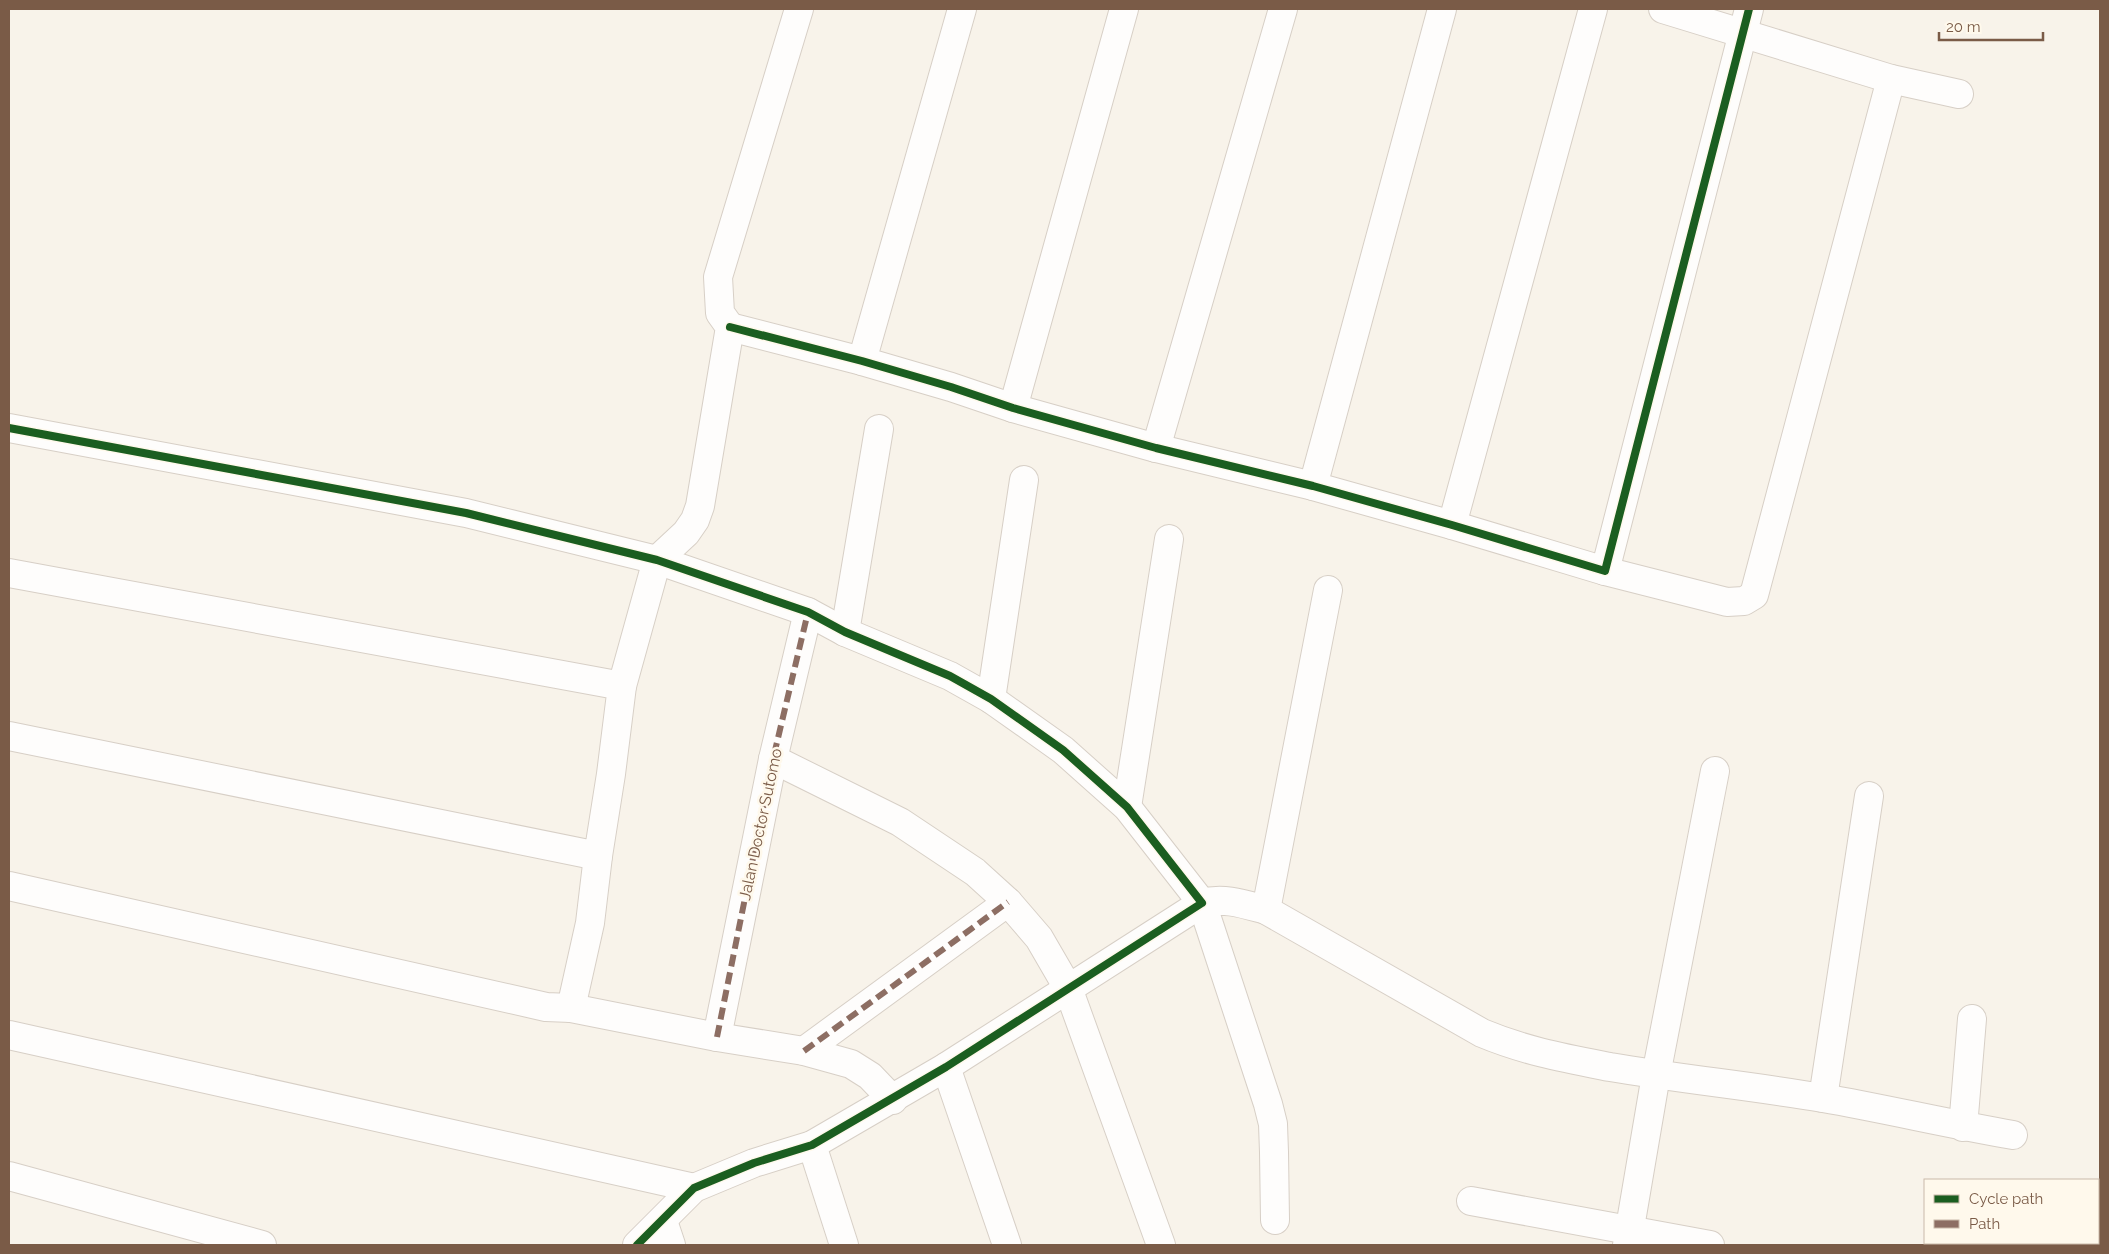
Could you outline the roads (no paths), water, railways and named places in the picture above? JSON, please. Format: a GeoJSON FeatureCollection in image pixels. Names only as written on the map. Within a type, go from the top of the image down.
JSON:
{"type":"FeatureCollection","features":[{"type":"Feature","properties":{"kind":"street"},"geometry":{"type":"LineString","coordinates":[[799,9],[718,277],[720,313],[730,327],[862,361],[951,387],[1013,408],[1156,448],[1313,486],[1605,571],[1727,602],[1744,601],[1754,595],[1891,79]]}},
{"type":"Feature","properties":{"kind":"street"},"geometry":{"type":"LineString","coordinates":[[862,361],[962,9]]}},
{"type":"Feature","properties":{"kind":"street"},"geometry":{"type":"LineString","coordinates":[[1013,408],[1124,9]]}},
{"type":"Feature","properties":{"kind":"street"},"geometry":{"type":"LineString","coordinates":[[1156,448],[1283,9]]}},
{"type":"Feature","properties":{"kind":"street"},"geometry":{"type":"LineString","coordinates":[[1313,486],[1442,9]]}},
{"type":"Feature","properties":{"kind":"street"},"geometry":{"type":"LineString","coordinates":[[1452,525],[1593,9]]}},
{"type":"Feature","properties":{"kind":"street"},"geometry":{"type":"LineString","coordinates":[[1663,9],[1747,21],[1891,79],[1958,94]]}},
{"type":"Feature","properties":{"kind":"street"},"geometry":{"type":"LineString","coordinates":[[1605,571],[1747,21]]}},
{"type":"Feature","properties":{"kind":"street"},"geometry":{"type":"LineString","coordinates":[[571,1008],[590,923],[598,856],[612,774],[622,686],[657,560],[686,534],[698,513],[730,327]]}},
{"type":"Feature","properties":{"kind":"street"},"geometry":{"type":"LineString","coordinates":[[9,432],[9,428],[466,514],[657,560],[808,612],[844,632],[950,676],[991,699],[1063,750],[1127,807],[1202,903],[1273,1124],[1275,1220]]}},
{"type":"Feature","properties":{"kind":"street"},"geometry":{"type":"LineString","coordinates":[[844,632],[879,428]]}},
{"type":"Feature","properties":{"kind":"street"},"geometry":{"type":"LineString","coordinates":[[991,699],[1024,480]]}},
{"type":"Feature","properties":{"kind":"street"},"geometry":{"type":"LineString","coordinates":[[1127,807],[1169,539]]}},
{"type":"Feature","properties":{"kind":"street"},"geometry":{"type":"LineString","coordinates":[[9,573],[622,686]]}},
{"type":"Feature","properties":{"kind":"street"},"geometry":{"type":"LineString","coordinates":[[1266,910],[1328,590]]}},
{"type":"Feature","properties":{"kind":"street","name":"Jalan Doctor Sutomo"},"geometry":{"type":"LineString","coordinates":[[716,1037],[773,759],[808,612]]}},
{"type":"Feature","properties":{"kind":"street"},"geometry":{"type":"LineString","coordinates":[[9,736],[598,856]]}},
{"type":"Feature","properties":{"kind":"street"},"geometry":{"type":"LineString","coordinates":[[773,759],[900,822],[975,872],[1008,902],[1038,938],[1068,988],[1161,1245]]}},
{"type":"Feature","properties":{"kind":"street"},"geometry":{"type":"LineString","coordinates":[[1628,1238],[1656,1075],[1715,771]]}},
{"type":"Feature","properties":{"kind":"street"},"geometry":{"type":"LineString","coordinates":[[1823,1098],[1869,796]]}},
{"type":"Feature","properties":{"kind":"street"},"geometry":{"type":"LineString","coordinates":[[9,886],[546,1007],[571,1008],[716,1037],[804,1051],[851,1064],[870,1076],[893,1100]]}},
{"type":"Feature","properties":{"kind":"street"},"geometry":{"type":"LineString","coordinates":[[637,1245],[667,1233],[694,1188],[754,1162],[812,1145],[893,1100],[1202,903],[1214,900],[1234,901],[1266,910],[1482,1032],[1547,1055],[1656,1075],[1823,1098],[1963,1127],[2012,1135]]}},
{"type":"Feature","properties":{"kind":"street"},"geometry":{"type":"LineString","coordinates":[[804,1051],[1008,902]]}},
{"type":"Feature","properties":{"kind":"street"},"geometry":{"type":"LineString","coordinates":[[1963,1127],[1972,1019]]}},
{"type":"Feature","properties":{"kind":"street"},"geometry":{"type":"LineString","coordinates":[[9,1035],[694,1188]]}},
{"type":"Feature","properties":{"kind":"street"},"geometry":{"type":"LineString","coordinates":[[946,1067],[1007,1245]]}},
{"type":"Feature","properties":{"kind":"street"},"geometry":{"type":"LineString","coordinates":[[812,1145],[844,1245]]}},
{"type":"Feature","properties":{"kind":"street"},"geometry":{"type":"LineString","coordinates":[[9,1176],[262,1245]]}},
{"type":"Feature","properties":{"kind":"street"},"geometry":{"type":"LineString","coordinates":[[1471,1201],[1628,1238],[1710,1245]]}}]}
